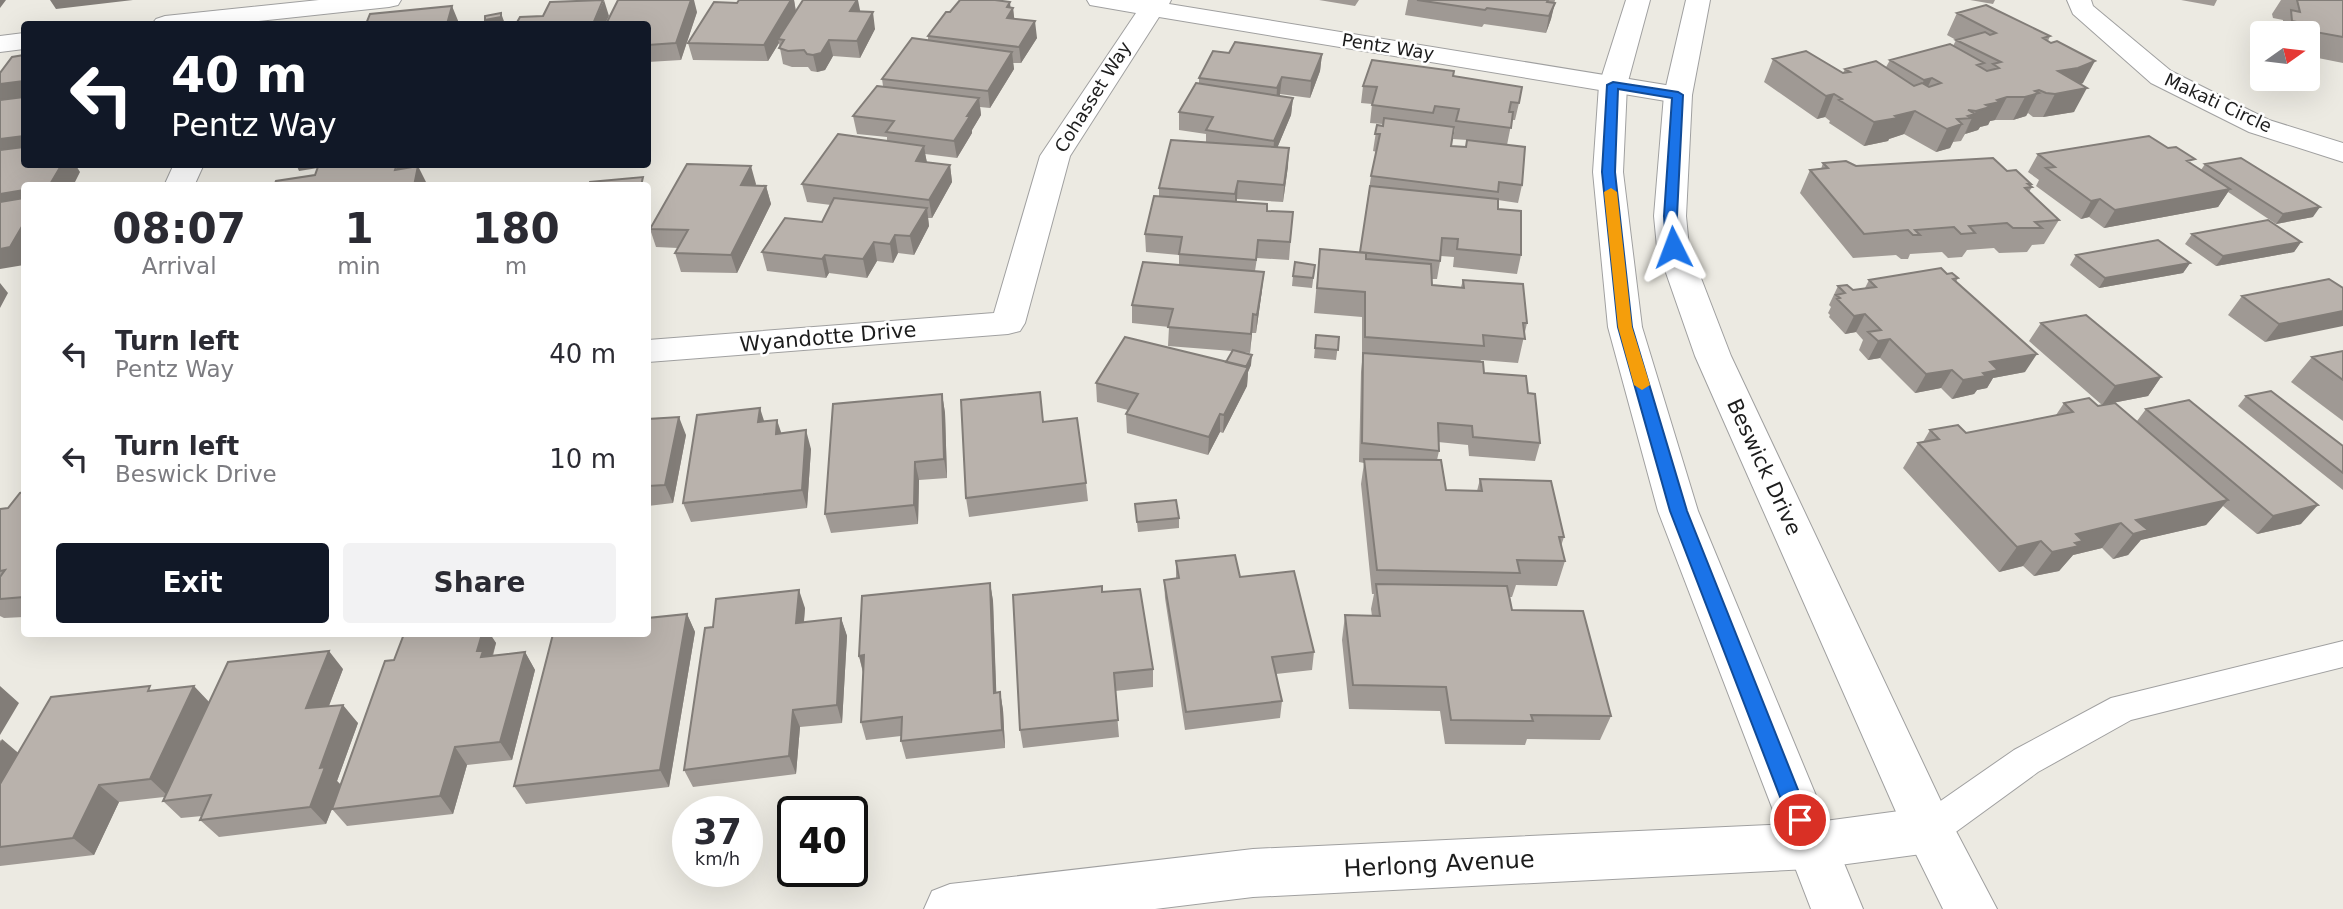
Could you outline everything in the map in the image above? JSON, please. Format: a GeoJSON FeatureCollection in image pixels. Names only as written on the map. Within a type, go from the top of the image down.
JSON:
{"type":"FeatureCollection","features":[{"type":"Feature","properties":{"kind":"street"},"geometry":{"type":"LineString","coordinates":[[190,21],[389,0]]}},
{"type":"Feature","properties":{"kind":"street","name":"Pentz Way"},"geometry":{"type":"LineString","coordinates":[[1099,0],[1156,4],[1678,95]]}},
{"type":"Feature","properties":{"kind":"street"},"geometry":{"type":"LineString","coordinates":[[1638,0],[1613,85],[1608,172],[1625,327],[1678,511],[1837,909]]}},
{"type":"Feature","properties":{"kind":"street","name":"Beswick Drive"},"geometry":{"type":"LineString","coordinates":[[1698,0],[1678,95],[1671,216],[1673,247],[1713,356],[1929,830],[1971,909]]}},
{"type":"Feature","properties":{"kind":"street","name":"Makati Circle"},"geometry":{"type":"LineString","coordinates":[[2079,0],[2082,9],[2161,77],[2259,126],[2343,153]]}},
{"type":"Feature","properties":{"kind":"street","name":"Cohasset Way"},"geometry":{"type":"LineString","coordinates":[[1008,323],[1055,156],[1136,30],[1156,4]]}},
{"type":"Feature","properties":{"kind":"street"},"geometry":{"type":"LineString","coordinates":[[0,44],[21,41]]}},
{"type":"Feature","properties":{"kind":"street","name":"Wyandotte Drive"},"geometry":{"type":"LineString","coordinates":[[651,351],[1008,323]]}},
{"type":"Feature","properties":{"kind":"street","name":"Herlong Avenue"},"geometry":{"type":"LineString","coordinates":[[950,909],[1253,873],[1810,846],[1929,830]]}},
{"type":"Feature","properties":{"kind":"lane"},"geometry":{"type":"LineString","coordinates":[[1929,830],[2026,761],[2123,708],[2343,654]]}},
{"type":"Feature","properties":{"kind":"building"},"geometry":{"type":"Polygon","coordinates":[[[603,0],[594,21],[518,21],[520,17],[543,16],[550,2],[603,0]]]}},
{"type":"Feature","properties":{"kind":"building"},"geometry":{"type":"Polygon","coordinates":[[[618,0],[691,0],[676,43],[651,45],[651,21],[608,21],[618,0]]]}},
{"type":"Feature","properties":{"kind":"building"},"geometry":{"type":"Polygon","coordinates":[[[739,0],[791,0],[764,45],[688,43],[714,2],[737,3],[739,0]]]}},
{"type":"Feature","properties":{"kind":"building"},"geometry":{"type":"Polygon","coordinates":[[[803,0],[857,0],[850,11],[873,12],[857,41],[829,40],[821,53],[813,55],[804,50],[788,51],[779,48],[784,40],[778,39],[803,0]]]}},
{"type":"Feature","properties":{"kind":"building"},"geometry":{"type":"Polygon","coordinates":[[[960,0],[1010,2],[1007,7],[1013,8],[1007,18],[1035,21],[1019,47],[928,36],[946,12],[950,12],[960,0]]]}},
{"type":"Feature","properties":{"kind":"building"},"geometry":{"type":"Polygon","coordinates":[[[1417,0],[1548,0],[1547,2],[1555,3],[1549,16],[1417,0]]]}},
{"type":"Feature","properties":{"kind":"building"},"geometry":{"type":"Polygon","coordinates":[[[2297,0],[2343,0],[2343,37],[2320,33],[2320,21],[2292,21],[2291,10],[2300,12],[2297,0]]]}},
{"type":"Feature","properties":{"kind":"building"},"geometry":{"type":"Polygon","coordinates":[[[1986,5],[2050,36],[2043,38],[2051,43],[2057,41],[2095,61],[2078,68],[2058,71],[2087,88],[2055,94],[2039,90],[2035,91],[2039,93],[2025,97],[2007,97],[1997,100],[2000,102],[1986,105],[1990,107],[1968,110],[1975,114],[1968,116],[1972,118],[1957,119],[1962,124],[1947,129],[1915,111],[1895,116],[1898,118],[1874,122],[1834,94],[1826,96],[1773,59],[1806,51],[1843,73],[1850,72],[1845,69],[1876,61],[1914,86],[1922,83],[1929,87],[1941,83],[1932,78],[1924,80],[1890,60],[1950,44],[1984,63],[1977,65],[1987,71],[1999,68],[1993,64],[2001,62],[1956,40],[1985,32],[1990,35],[1996,33],[1957,13],[1986,5]]]}},
{"type":"Feature","properties":{"kind":"building"},"geometry":{"type":"Polygon","coordinates":[[[452,6],[448,21],[367,21],[370,14],[452,6]]]}},
{"type":"Feature","properties":{"kind":"building"},"geometry":{"type":"Polygon","coordinates":[[[501,13],[501,17],[485,20],[485,16],[501,13]]]}},
{"type":"Feature","properties":{"kind":"building"},"geometry":{"type":"Polygon","coordinates":[[[912,38],[1012,52],[988,91],[882,79],[912,38]]]}},
{"type":"Feature","properties":{"kind":"building"},"geometry":{"type":"Polygon","coordinates":[[[1235,42],[1322,54],[1311,81],[1282,77],[1277,88],[1199,78],[1213,51],[1229,53],[1235,42]]]}},
{"type":"Feature","properties":{"kind":"building"},"geometry":{"type":"Polygon","coordinates":[[[21,56],[21,81],[0,84],[0,73],[12,57],[21,56]]]}},
{"type":"Feature","properties":{"kind":"building"},"geometry":{"type":"Polygon","coordinates":[[[1372,60],[1454,71],[1453,76],[1522,87],[1519,103],[1511,102],[1511,128],[1456,121],[1459,109],[1435,106],[1433,113],[1372,105],[1377,87],[1363,86],[1372,60]]]}},
{"type":"Feature","properties":{"kind":"building"},"geometry":{"type":"Polygon","coordinates":[[[1196,83],[1293,98],[1274,141],[1206,130],[1213,117],[1179,112],[1196,83]]]}},
{"type":"Feature","properties":{"kind":"building"},"geometry":{"type":"Polygon","coordinates":[[[877,86],[979,98],[954,141],[886,132],[894,121],[853,116],[877,86]]]}},
{"type":"Feature","properties":{"kind":"building"},"geometry":{"type":"Polygon","coordinates":[[[21,97],[21,136],[0,139],[0,100],[21,97]]]}},
{"type":"Feature","properties":{"kind":"building"},"geometry":{"type":"Polygon","coordinates":[[[1384,118],[1454,127],[1451,146],[1466,147],[1467,140],[1525,147],[1522,185],[1499,182],[1498,192],[1371,176],[1380,134],[1375,134],[1377,125],[1383,126],[1384,118]]]}},
{"type":"Feature","properties":{"kind":"building"},"geometry":{"type":"Polygon","coordinates":[[[838,134],[924,146],[916,161],[950,165],[929,200],[802,184],[838,134]]]}},
{"type":"Feature","properties":{"kind":"building"},"geometry":{"type":"Polygon","coordinates":[[[2149,136],[2168,148],[2176,147],[2195,159],[2187,161],[2230,189],[2115,210],[2100,199],[2091,201],[2046,168],[2055,167],[2038,154],[2149,136]]]}},
{"type":"Feature","properties":{"kind":"building"},"geometry":{"type":"Polygon","coordinates":[[[1171,140],[1289,148],[1284,185],[1238,181],[1235,194],[1159,188],[1171,140]]]}},
{"type":"Feature","properties":{"kind":"building"},"geometry":{"type":"Polygon","coordinates":[[[21,147],[21,168],[60,168],[51,182],[21,182],[21,190],[0,194],[0,150],[21,147]]]}},
{"type":"Feature","properties":{"kind":"building"},"geometry":{"type":"Polygon","coordinates":[[[1993,158],[2007,171],[2016,170],[2031,184],[2028,184],[2032,187],[2025,188],[2059,220],[2035,222],[2042,228],[2013,228],[2007,223],[1969,226],[1975,233],[1961,234],[1954,227],[1915,230],[1920,235],[1913,235],[1908,230],[1864,234],[1810,170],[1828,168],[1823,163],[1846,161],[1856,166],[1993,158]]]}},
{"type":"Feature","properties":{"kind":"building"},"geometry":{"type":"Polygon","coordinates":[[[2241,158],[2320,207],[2283,214],[2205,164],[2241,158]]]}},
{"type":"Feature","properties":{"kind":"building"},"geometry":{"type":"Polygon","coordinates":[[[687,164],[751,166],[741,185],[766,186],[731,255],[675,253],[688,230],[651,227],[687,164]]]}},
{"type":"Feature","properties":{"kind":"building"},"geometry":{"type":"Polygon","coordinates":[[[318,168],[418,168],[415,182],[276,182],[315,175],[318,168]]]}},
{"type":"Feature","properties":{"kind":"building"},"geometry":{"type":"Polygon","coordinates":[[[643,177],[642,182],[590,182],[643,177]]]}},
{"type":"Feature","properties":{"kind":"building"},"geometry":{"type":"Polygon","coordinates":[[[1370,186],[1498,199],[1498,209],[1521,211],[1521,255],[1457,249],[1458,239],[1442,238],[1440,261],[1360,252],[1370,186]]]}},
{"type":"Feature","properties":{"kind":"building"},"geometry":{"type":"Polygon","coordinates":[[[1154,196],[1267,204],[1267,211],[1293,212],[1290,242],[1258,240],[1256,260],[1179,254],[1182,237],[1145,234],[1154,196]]]}},
{"type":"Feature","properties":{"kind":"building"},"geometry":{"type":"Polygon","coordinates":[[[21,198],[21,228],[10,247],[0,249],[0,202],[21,198]]]}},
{"type":"Feature","properties":{"kind":"building"},"geometry":{"type":"Polygon","coordinates":[[[834,198],[927,208],[910,236],[895,235],[890,244],[874,242],[863,259],[825,255],[822,259],[762,252],[785,218],[822,222],[834,198]]]}},
{"type":"Feature","properties":{"kind":"building"},"geometry":{"type":"Polygon","coordinates":[[[2268,220],[2301,242],[2223,256],[2192,234],[2268,220]]]}},
{"type":"Feature","properties":{"kind":"building"},"geometry":{"type":"Polygon","coordinates":[[[2158,240],[2190,263],[2105,278],[2076,255],[2158,240]]]}},
{"type":"Feature","properties":{"kind":"building"},"geometry":{"type":"Polygon","coordinates":[[[1320,249],[1366,253],[1366,259],[1431,264],[1432,285],[1464,288],[1463,280],[1523,284],[1527,323],[1523,323],[1525,339],[1483,335],[1484,346],[1365,337],[1365,292],[1317,288],[1320,249]]]}},
{"type":"Feature","properties":{"kind":"building"},"geometry":{"type":"Polygon","coordinates":[[[1143,262],[1264,272],[1257,315],[1253,314],[1251,334],[1168,327],[1173,309],[1132,305],[1143,262]]]}},
{"type":"Feature","properties":{"kind":"building"},"geometry":{"type":"Polygon","coordinates":[[[1295,262],[1315,265],[1313,278],[1293,276],[1295,262]]]}},
{"type":"Feature","properties":{"kind":"building"},"geometry":{"type":"Polygon","coordinates":[[[1941,268],[1947,274],[1952,273],[1958,278],[1953,279],[2037,354],[1990,362],[1998,370],[1983,373],[1986,376],[1963,380],[1952,370],[1926,374],[1890,339],[1878,341],[1868,332],[1881,330],[1865,314],[1854,316],[1837,299],[1840,298],[1836,295],[1845,293],[1838,286],[1847,285],[1853,290],[1876,287],[1869,280],[1941,268]]]}},
{"type":"Feature","properties":{"kind":"building"},"geometry":{"type":"Polygon","coordinates":[[[2329,279],[2343,288],[2343,311],[2279,324],[2242,296],[2329,279]]]}},
{"type":"Feature","properties":{"kind":"building"},"geometry":{"type":"Polygon","coordinates":[[[2086,315],[2161,377],[2115,386],[2041,323],[2086,315]]]}},
{"type":"Feature","properties":{"kind":"building"},"geometry":{"type":"Polygon","coordinates":[[[1316,335],[1339,337],[1338,350],[1315,348],[1316,335]]]}},
{"type":"Feature","properties":{"kind":"building"},"geometry":{"type":"Polygon","coordinates":[[[1125,337],[1248,367],[1224,415],[1220,414],[1209,437],[1126,414],[1138,394],[1096,383],[1125,337]]]}},
{"type":"Feature","properties":{"kind":"building"},"geometry":{"type":"Polygon","coordinates":[[[1233,350],[1252,355],[1246,367],[1226,362],[1233,350]]]}},
{"type":"Feature","properties":{"kind":"building"},"geometry":{"type":"Polygon","coordinates":[[[2343,351],[2343,380],[2312,357],[2343,351]]]}},
{"type":"Feature","properties":{"kind":"building"},"geometry":{"type":"Polygon","coordinates":[[[1363,353],[1483,362],[1484,373],[1526,376],[1528,393],[1535,394],[1540,443],[1473,437],[1472,426],[1438,423],[1439,451],[1362,443],[1363,353]]]}},
{"type":"Feature","properties":{"kind":"building"},"geometry":{"type":"Polygon","coordinates":[[[2271,391],[2343,446],[2343,473],[2246,396],[2271,391]]]}},
{"type":"Feature","properties":{"kind":"building"},"geometry":{"type":"Polygon","coordinates":[[[1040,392],[1043,422],[1077,418],[1086,483],[966,498],[961,400],[1040,392]]]}},
{"type":"Feature","properties":{"kind":"building"},"geometry":{"type":"Polygon","coordinates":[[[942,394],[944,459],[915,462],[914,505],[825,514],[833,404],[942,394]]]}},
{"type":"Feature","properties":{"kind":"building"},"geometry":{"type":"Polygon","coordinates":[[[2089,398],[2098,406],[2115,403],[2228,500],[2136,520],[2148,530],[2133,534],[2121,523],[2076,534],[2083,541],[2075,543],[2079,546],[2052,552],[2041,541],[2017,547],[1918,443],[1939,439],[1930,430],[1958,425],[1966,433],[2073,412],[2064,403],[2089,398]]]}},
{"type":"Feature","properties":{"kind":"building"},"geometry":{"type":"Polygon","coordinates":[[[2189,400],[2318,505],[2273,516],[2146,409],[2189,400]]]}},
{"type":"Feature","properties":{"kind":"building"},"geometry":{"type":"Polygon","coordinates":[[[760,408],[758,422],[777,420],[776,434],[806,430],[802,490],[683,503],[697,415],[760,408]]]}},
{"type":"Feature","properties":{"kind":"building"},"geometry":{"type":"Polygon","coordinates":[[[679,417],[665,485],[651,486],[651,419],[679,417]]]}},
{"type":"Feature","properties":{"kind":"building"},"geometry":{"type":"Polygon","coordinates":[[[1364,459],[1441,460],[1446,490],[1482,491],[1480,479],[1551,481],[1564,537],[1559,537],[1565,561],[1517,560],[1520,573],[1377,570],[1364,459]]]}},
{"type":"Feature","properties":{"kind":"building"},"geometry":{"type":"Polygon","coordinates":[[[20,493],[21,597],[0,599],[0,577],[5,570],[0,571],[0,509],[8,508],[20,493]]]}},
{"type":"Feature","properties":{"kind":"building"},"geometry":{"type":"Polygon","coordinates":[[[1176,500],[1179,518],[1137,522],[1135,504],[1176,500]]]}},
{"type":"Feature","properties":{"kind":"building"},"geometry":{"type":"Polygon","coordinates":[[[1235,555],[1240,577],[1294,571],[1314,652],[1272,657],[1282,701],[1186,712],[1164,580],[1179,578],[1176,561],[1235,555]]]}},
{"type":"Feature","properties":{"kind":"building"},"geometry":{"type":"Polygon","coordinates":[[[990,583],[994,693],[1000,692],[1002,730],[901,741],[902,717],[861,722],[864,655],[859,656],[862,596],[990,583]]]}},
{"type":"Feature","properties":{"kind":"building"},"geometry":{"type":"Polygon","coordinates":[[[1376,584],[1507,586],[1512,610],[1583,611],[1611,716],[1531,715],[1533,721],[1451,720],[1446,687],[1353,685],[1345,615],[1380,616],[1376,584]]]}},
{"type":"Feature","properties":{"kind":"building"},"geometry":{"type":"Polygon","coordinates":[[[1102,586],[1102,592],[1140,589],[1153,669],[1114,673],[1118,720],[1020,730],[1013,595],[1102,586]]]}},
{"type":"Feature","properties":{"kind":"building"},"geometry":{"type":"Polygon","coordinates":[[[799,590],[796,623],[841,618],[837,705],[793,710],[789,756],[684,770],[705,628],[713,627],[716,599],[799,590]]]}},
{"type":"Feature","properties":{"kind":"building"},"geometry":{"type":"Polygon","coordinates":[[[687,614],[660,770],[514,786],[552,637],[651,637],[651,618],[687,614]]]}},
{"type":"Feature","properties":{"kind":"building"},"geometry":{"type":"Polygon","coordinates":[[[403,637],[481,637],[477,651],[483,651],[481,657],[525,652],[500,742],[455,747],[440,796],[332,809],[385,661],[394,660],[403,637]]]}},
{"type":"Feature","properties":{"kind":"building"},"geometry":{"type":"Polygon","coordinates":[[[329,651],[306,708],[343,705],[320,768],[325,767],[310,807],[200,820],[211,795],[163,801],[228,662],[329,651]]]}},
{"type":"Feature","properties":{"kind":"building"},"geometry":{"type":"Polygon","coordinates":[[[150,686],[148,691],[194,686],[150,779],[99,785],[73,838],[0,847],[0,784],[51,697],[150,686]]]}},
{"type":"Feature","properties":{"kind":"slow traffic"},"geometry":{"type":"LineString","coordinates":[[1611,192],[1625,327],[1642,385]]}},
{"type":"Feature","properties":{"kind":"route"},"geometry":{"type":"LineString","coordinates":[[1673,247],[1671,216],[1678,95],[1613,85],[1608,172],[1625,327],[1678,511],[1800,820]]}}]}
